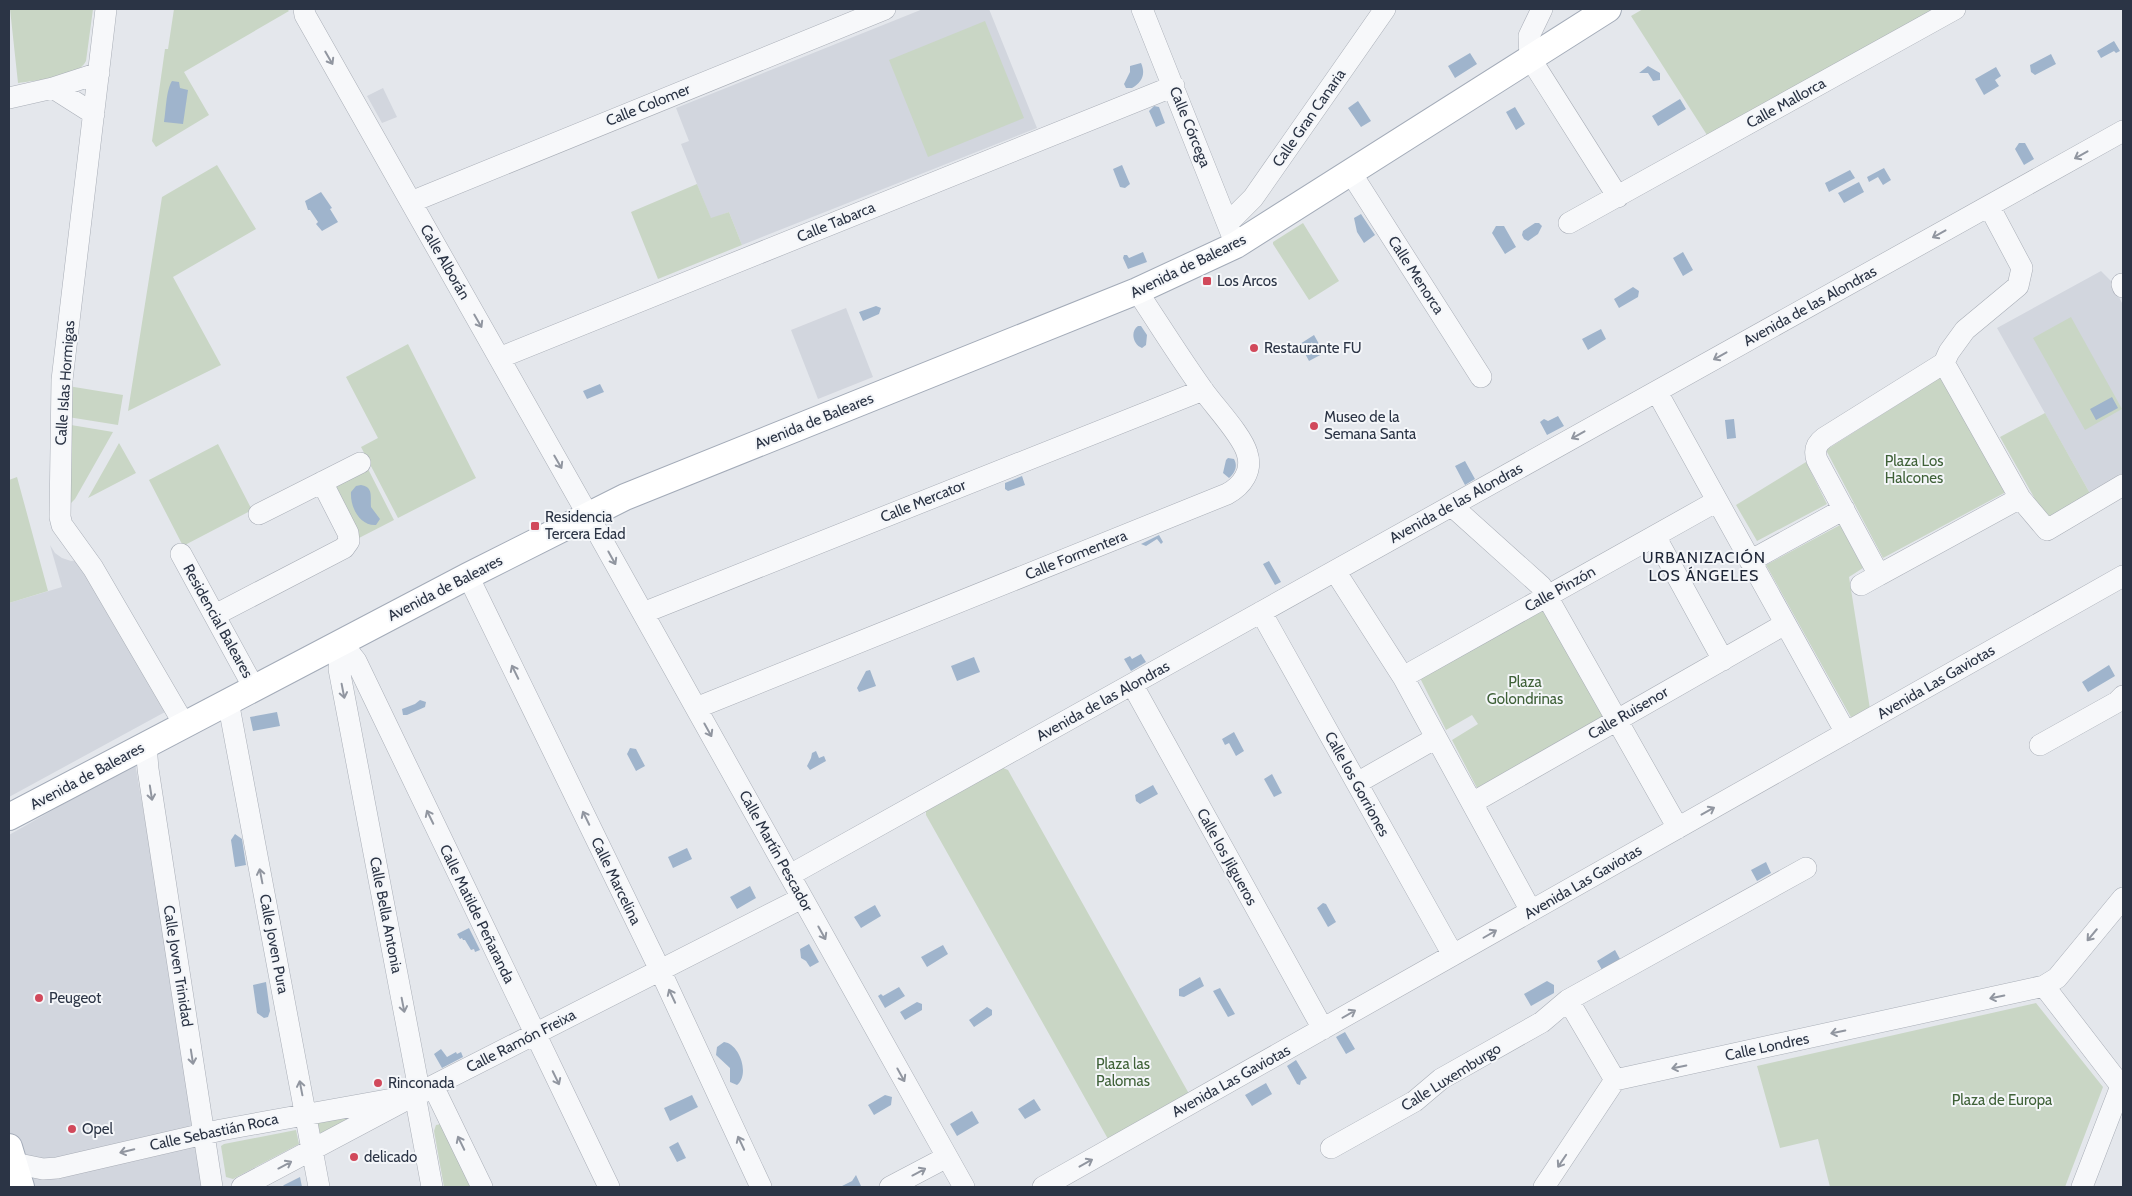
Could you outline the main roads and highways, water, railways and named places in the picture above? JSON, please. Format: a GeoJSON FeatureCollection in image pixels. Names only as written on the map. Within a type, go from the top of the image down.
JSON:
{"type":"FeatureCollection","features":[{"type":"Feature","properties":{"kind":"main road","name":"Avenida de Baleares"},"geometry":{"type":"LineString","coordinates":[[9,817],[341,642],[588,515],[634,494],[1137,291],[1232,234],[1351,173],[1608,9]]}},
{"type":"Feature","properties":{"kind":"water"},"geometry":{"type":"Polygon","coordinates":[[[2114,41],[2120,51],[2116,53],[2114,51],[2101,58],[2097,51],[2114,41]]]}},
{"type":"Feature","properties":{"kind":"water"},"geometry":{"type":"Polygon","coordinates":[[[1470,53],[1477,64],[1455,78],[1448,66],[1470,53]]]}},
{"type":"Feature","properties":{"kind":"water"},"geometry":{"type":"Polygon","coordinates":[[[2051,54],[2056,64],[2035,75],[2031,72],[2030,65],[2051,54]]]}},
{"type":"Feature","properties":{"kind":"water"},"geometry":{"type":"Polygon","coordinates":[[[1141,63],[1143,74],[1141,80],[1132,88],[1126,88],[1124,84],[1130,72],[1130,66],[1141,63]]]}},
{"type":"Feature","properties":{"kind":"water"},"geometry":{"type":"Polygon","coordinates":[[[1648,66],[1660,73],[1660,80],[1653,81],[1648,73],[1639,73],[1648,66]]]}},
{"type":"Feature","properties":{"kind":"water"},"geometry":{"type":"Polygon","coordinates":[[[1996,67],[2001,76],[1995,80],[1999,86],[1984,95],[1975,79],[1996,67]]]}},
{"type":"Feature","properties":{"kind":"water"},"geometry":{"type":"Polygon","coordinates":[[[172,81],[179,82],[180,88],[188,90],[183,124],[164,122],[167,95],[172,81]]]}},
{"type":"Feature","properties":{"kind":"water"},"geometry":{"type":"Polygon","coordinates":[[[1680,99],[1686,109],[1658,126],[1652,116],[1680,99]]]}},
{"type":"Feature","properties":{"kind":"water"},"geometry":{"type":"Polygon","coordinates":[[[1358,101],[1371,121],[1361,127],[1348,108],[1358,101]]]}},
{"type":"Feature","properties":{"kind":"water"},"geometry":{"type":"Polygon","coordinates":[[[1154,106],[1159,107],[1165,123],[1156,127],[1149,111],[1154,106]]]}},
{"type":"Feature","properties":{"kind":"water"},"geometry":{"type":"Polygon","coordinates":[[[1515,107],[1525,124],[1516,130],[1506,112],[1515,107]]]}},
{"type":"Feature","properties":{"kind":"water"},"geometry":{"type":"Polygon","coordinates":[[[2019,143],[2025,143],[2034,159],[2024,165],[2015,149],[2019,143]]]}},
{"type":"Feature","properties":{"kind":"water"},"geometry":{"type":"Polygon","coordinates":[[[1122,165],[1130,184],[1125,188],[1120,187],[1113,169],[1122,165]]]}},
{"type":"Feature","properties":{"kind":"water"},"geometry":{"type":"Polygon","coordinates":[[[1884,168],[1891,180],[1883,185],[1878,177],[1869,182],[1867,177],[1884,168]]]}},
{"type":"Feature","properties":{"kind":"water"},"geometry":{"type":"Polygon","coordinates":[[[1850,170],[1855,178],[1829,192],[1825,183],[1850,170]]]}},
{"type":"Feature","properties":{"kind":"water"},"geometry":{"type":"Polygon","coordinates":[[[1859,182],[1864,192],[1844,203],[1838,193],[1859,182]]]}},
{"type":"Feature","properties":{"kind":"water"},"geometry":{"type":"Polygon","coordinates":[[[321,192],[332,208],[330,209],[338,222],[322,231],[316,224],[318,222],[310,210],[308,210],[305,201],[321,192]]]}},
{"type":"Feature","properties":{"kind":"water"},"geometry":{"type":"Polygon","coordinates":[[[1361,214],[1375,235],[1364,243],[1357,232],[1354,218],[1361,214]]]}},
{"type":"Feature","properties":{"kind":"water"},"geometry":{"type":"Polygon","coordinates":[[[1535,223],[1539,223],[1542,226],[1538,234],[1528,241],[1524,239],[1523,231],[1535,223]]]}},
{"type":"Feature","properties":{"kind":"water"},"geometry":{"type":"Polygon","coordinates":[[[1496,226],[1504,226],[1516,247],[1505,254],[1492,233],[1496,226]]]}},
{"type":"Feature","properties":{"kind":"water"},"geometry":{"type":"Polygon","coordinates":[[[1143,252],[1147,262],[1128,269],[1123,258],[1124,255],[1127,255],[1129,258],[1143,252]]]}},
{"type":"Feature","properties":{"kind":"water"},"geometry":{"type":"Polygon","coordinates":[[[1683,252],[1693,270],[1683,276],[1673,258],[1683,252]]]}},
{"type":"Feature","properties":{"kind":"water"},"geometry":{"type":"Polygon","coordinates":[[[1633,287],[1639,291],[1638,297],[1619,308],[1614,299],[1633,287]]]}},
{"type":"Feature","properties":{"kind":"water"},"geometry":{"type":"Polygon","coordinates":[[[876,306],[881,308],[879,314],[863,321],[859,312],[876,306]]]}},
{"type":"Feature","properties":{"kind":"water"},"geometry":{"type":"Polygon","coordinates":[[[1138,326],[1141,326],[1147,335],[1146,345],[1142,348],[1136,344],[1133,334],[1138,326]]]}},
{"type":"Feature","properties":{"kind":"water"},"geometry":{"type":"Polygon","coordinates":[[[1601,329],[1606,339],[1588,350],[1582,339],[1601,329]]]}},
{"type":"Feature","properties":{"kind":"water"},"geometry":{"type":"Polygon","coordinates":[[[1314,335],[1324,353],[1309,361],[1300,344],[1314,335]]]}},
{"type":"Feature","properties":{"kind":"water"},"geometry":{"type":"Polygon","coordinates":[[[600,384],[604,392],[587,399],[583,391],[600,384]]]}},
{"type":"Feature","properties":{"kind":"water"},"geometry":{"type":"Polygon","coordinates":[[[2112,397],[2118,408],[2096,420],[2090,409],[2112,397]]]}},
{"type":"Feature","properties":{"kind":"water"},"geometry":{"type":"Polygon","coordinates":[[[1558,416],[1564,426],[1547,435],[1540,422],[1544,419],[1548,421],[1558,416]]]}},
{"type":"Feature","properties":{"kind":"water"},"geometry":{"type":"Polygon","coordinates":[[[1734,419],[1736,438],[1727,439],[1725,420],[1734,419]]]}},
{"type":"Feature","properties":{"kind":"water"},"geometry":{"type":"Polygon","coordinates":[[[1228,458],[1234,459],[1236,464],[1234,472],[1229,478],[1223,473],[1228,458]]]}},
{"type":"Feature","properties":{"kind":"water"},"geometry":{"type":"Polygon","coordinates":[[[1465,461],[1475,479],[1465,485],[1455,466],[1465,461]]]}},
{"type":"Feature","properties":{"kind":"water"},"geometry":{"type":"Polygon","coordinates":[[[1022,476],[1025,485],[1008,491],[1005,489],[1005,483],[1022,476]]]}},
{"type":"Feature","properties":{"kind":"water"},"geometry":{"type":"Polygon","coordinates":[[[361,485],[370,490],[371,507],[380,519],[376,525],[360,519],[354,509],[351,492],[356,486],[361,485]]]}},
{"type":"Feature","properties":{"kind":"water"},"geometry":{"type":"Polygon","coordinates":[[[1159,535],[1163,542],[1161,544],[1157,539],[1146,546],[1141,544],[1159,535]]]}},
{"type":"Feature","properties":{"kind":"water"},"geometry":{"type":"Polygon","coordinates":[[[1269,561],[1281,582],[1275,585],[1263,564],[1269,561]]]}},
{"type":"Feature","properties":{"kind":"water"},"geometry":{"type":"Polygon","coordinates":[[[1141,654],[1146,662],[1131,671],[1124,659],[1130,656],[1132,659],[1141,654]]]}},
{"type":"Feature","properties":{"kind":"water"},"geometry":{"type":"Polygon","coordinates":[[[974,657],[980,672],[957,681],[951,666],[974,657]]]}},
{"type":"Feature","properties":{"kind":"water"},"geometry":{"type":"Polygon","coordinates":[[[2109,665],[2115,676],[2088,692],[2082,682],[2109,665]]]}},
{"type":"Feature","properties":{"kind":"water"},"geometry":{"type":"Polygon","coordinates":[[[870,670],[876,686],[859,692],[857,688],[866,671],[870,670]]]}},
{"type":"Feature","properties":{"kind":"water"},"geometry":{"type":"Polygon","coordinates":[[[420,700],[426,702],[425,707],[403,715],[402,709],[420,700]]]}},
{"type":"Feature","properties":{"kind":"water"},"geometry":{"type":"Polygon","coordinates":[[[277,712],[280,726],[253,731],[250,717],[277,712]]]}},
{"type":"Feature","properties":{"kind":"water"},"geometry":{"type":"Polygon","coordinates":[[[1234,732],[1244,751],[1236,756],[1229,743],[1225,745],[1222,739],[1234,732]]]}},
{"type":"Feature","properties":{"kind":"water"},"geometry":{"type":"Polygon","coordinates":[[[630,748],[636,749],[645,766],[636,771],[627,754],[630,748]]]}},
{"type":"Feature","properties":{"kind":"water"},"geometry":{"type":"Polygon","coordinates":[[[816,751],[819,758],[824,756],[826,761],[810,770],[807,766],[812,753],[816,751]]]}},
{"type":"Feature","properties":{"kind":"water"},"geometry":{"type":"Polygon","coordinates":[[[1272,774],[1282,793],[1274,797],[1264,779],[1272,774]]]}},
{"type":"Feature","properties":{"kind":"water"},"geometry":{"type":"Polygon","coordinates":[[[1153,785],[1158,794],[1140,804],[1136,801],[1135,795],[1153,785]]]}},
{"type":"Feature","properties":{"kind":"water"},"geometry":{"type":"Polygon","coordinates":[[[235,834],[242,839],[246,865],[235,867],[231,840],[235,834]]]}},
{"type":"Feature","properties":{"kind":"water"},"geometry":{"type":"Polygon","coordinates":[[[687,848],[692,859],[673,868],[668,857],[687,848]]]}},
{"type":"Feature","properties":{"kind":"water"},"geometry":{"type":"Polygon","coordinates":[[[1766,862],[1771,873],[1757,881],[1751,870],[1766,862]]]}},
{"type":"Feature","properties":{"kind":"water"},"geometry":{"type":"Polygon","coordinates":[[[750,886],[756,898],[737,909],[730,897],[750,886]]]}},
{"type":"Feature","properties":{"kind":"water"},"geometry":{"type":"Polygon","coordinates":[[[1323,903],[1326,904],[1336,922],[1328,927],[1317,908],[1323,903]]]}},
{"type":"Feature","properties":{"kind":"water"},"geometry":{"type":"Polygon","coordinates":[[[875,905],[881,916],[861,928],[854,917],[875,905]]]}},
{"type":"Feature","properties":{"kind":"water"},"geometry":{"type":"Polygon","coordinates":[[[469,928],[480,950],[475,952],[457,934],[469,928]]]}},
{"type":"Feature","properties":{"kind":"water"},"geometry":{"type":"Polygon","coordinates":[[[809,944],[819,962],[810,967],[801,958],[800,949],[809,944]]]}},
{"type":"Feature","properties":{"kind":"water"},"geometry":{"type":"Polygon","coordinates":[[[943,945],[948,954],[927,967],[921,957],[943,945]]]}},
{"type":"Feature","properties":{"kind":"water"},"geometry":{"type":"Polygon","coordinates":[[[1615,950],[1620,959],[1602,970],[1597,961],[1615,950]]]}},
{"type":"Feature","properties":{"kind":"water"},"geometry":{"type":"Polygon","coordinates":[[[1200,977],[1204,986],[1184,997],[1179,996],[1179,989],[1200,977]]]}},
{"type":"Feature","properties":{"kind":"water"},"geometry":{"type":"Polygon","coordinates":[[[1547,981],[1554,985],[1554,993],[1531,1006],[1524,994],[1547,981]]]}},
{"type":"Feature","properties":{"kind":"water"},"geometry":{"type":"Polygon","coordinates":[[[266,982],[270,1011],[268,1017],[264,1018],[257,1013],[253,985],[266,982]]]}},
{"type":"Feature","properties":{"kind":"water"},"geometry":{"type":"Polygon","coordinates":[[[899,987],[905,996],[885,1008],[878,996],[881,994],[883,996],[899,987]]]}},
{"type":"Feature","properties":{"kind":"water"},"geometry":{"type":"Polygon","coordinates":[[[1220,988],[1235,1014],[1228,1017],[1213,991],[1220,988]]]}},
{"type":"Feature","properties":{"kind":"water"},"geometry":{"type":"Polygon","coordinates":[[[917,1002],[922,1004],[922,1010],[905,1020],[900,1012],[917,1002]]]}},
{"type":"Feature","properties":{"kind":"water"},"geometry":{"type":"Polygon","coordinates":[[[987,1007],[992,1010],[992,1015],[974,1027],[969,1020],[987,1007]]]}},
{"type":"Feature","properties":{"kind":"water"},"geometry":{"type":"Polygon","coordinates":[[[1345,1032],[1355,1049],[1346,1054],[1336,1037],[1345,1032]]]}},
{"type":"Feature","properties":{"kind":"water"},"geometry":{"type":"Polygon","coordinates":[[[724,1042],[735,1048],[741,1060],[743,1074],[737,1085],[730,1082],[730,1068],[716,1055],[717,1047],[724,1042]]]}},
{"type":"Feature","properties":{"kind":"water"},"geometry":{"type":"Polygon","coordinates":[[[441,1049],[447,1057],[456,1052],[457,1054],[461,1052],[463,1057],[442,1068],[434,1054],[441,1049]]]}},
{"type":"Feature","properties":{"kind":"water"},"geometry":{"type":"Polygon","coordinates":[[[1296,1060],[1307,1078],[1301,1081],[1300,1085],[1297,1084],[1287,1066],[1296,1060]]]}},
{"type":"Feature","properties":{"kind":"water"},"geometry":{"type":"Polygon","coordinates":[[[1266,1083],[1272,1094],[1252,1106],[1245,1095],[1266,1083]]]}},
{"type":"Feature","properties":{"kind":"water"},"geometry":{"type":"Polygon","coordinates":[[[692,1095],[698,1107],[670,1121],[664,1108],[692,1095]]]}},
{"type":"Feature","properties":{"kind":"water"},"geometry":{"type":"Polygon","coordinates":[[[885,1095],[892,1097],[891,1105],[874,1115],[868,1105],[885,1095]]]}},
{"type":"Feature","properties":{"kind":"water"},"geometry":{"type":"Polygon","coordinates":[[[1034,1099],[1041,1110],[1025,1119],[1018,1109],[1034,1099]]]}},
{"type":"Feature","properties":{"kind":"water"},"geometry":{"type":"Polygon","coordinates":[[[972,1111],[979,1123],[957,1136],[950,1124],[972,1111]]]}},
{"type":"Feature","properties":{"kind":"water"},"geometry":{"type":"Polygon","coordinates":[[[678,1142],[686,1158],[677,1162],[669,1147],[678,1142]]]}},
{"type":"Feature","properties":{"kind":"water"},"geometry":{"type":"Polygon","coordinates":[[[856,1175],[861,1186],[840,1187],[852,1181],[856,1175]]]}},
{"type":"Feature","properties":{"kind":"water"},"geometry":{"type":"Polygon","coordinates":[[[300,1177],[302,1187],[282,1187],[284,1185],[300,1177]]]}},
{"type":"Feature","properties":{"kind":"place","name":"Los Arcos"},"geometry":{"type":"Point","coordinates":[1207,281]}},
{"type":"Feature","properties":{"kind":"place","name":"Restaurante FU"},"geometry":{"type":"Point","coordinates":[1254,348]}},
{"type":"Feature","properties":{"kind":"place","name":"Museo de la Semana Santa"},"geometry":{"type":"Point","coordinates":[1314,426]}},
{"type":"Feature","properties":{"kind":"place","name":"Residencia Tercera Edad"},"geometry":{"type":"Point","coordinates":[535,526]}},
{"type":"Feature","properties":{"kind":"place","name":"Peugeot"},"geometry":{"type":"Point","coordinates":[39,998]}},
{"type":"Feature","properties":{"kind":"place","name":"Rinconada"},"geometry":{"type":"Point","coordinates":[378,1083]}},
{"type":"Feature","properties":{"kind":"place","name":"Opel"},"geometry":{"type":"Point","coordinates":[72,1129]}},
{"type":"Feature","properties":{"kind":"place","name":"delicado"},"geometry":{"type":"Point","coordinates":[354,1157]}},
{"type":"Feature","properties":{"kind":"district","name":"URBANIZACIÓN LOS ÁNGELES"},"geometry":{"type":"Point","coordinates":[1704,566]}},
{"type":"Feature","properties":{"kind":"park label","name":"Plaza Los Halcones"},"geometry":{"type":"Point","coordinates":[1914,470]}},
{"type":"Feature","properties":{"kind":"park label","name":"Plaza Golondrinas"},"geometry":{"type":"Point","coordinates":[1525,690]}},
{"type":"Feature","properties":{"kind":"park label","name":"Plaza las Palomas"},"geometry":{"type":"Point","coordinates":[1123,1072]}},
{"type":"Feature","properties":{"kind":"park label","name":"Plaza de Europa"},"geometry":{"type":"Point","coordinates":[2002,1100]}}]}
